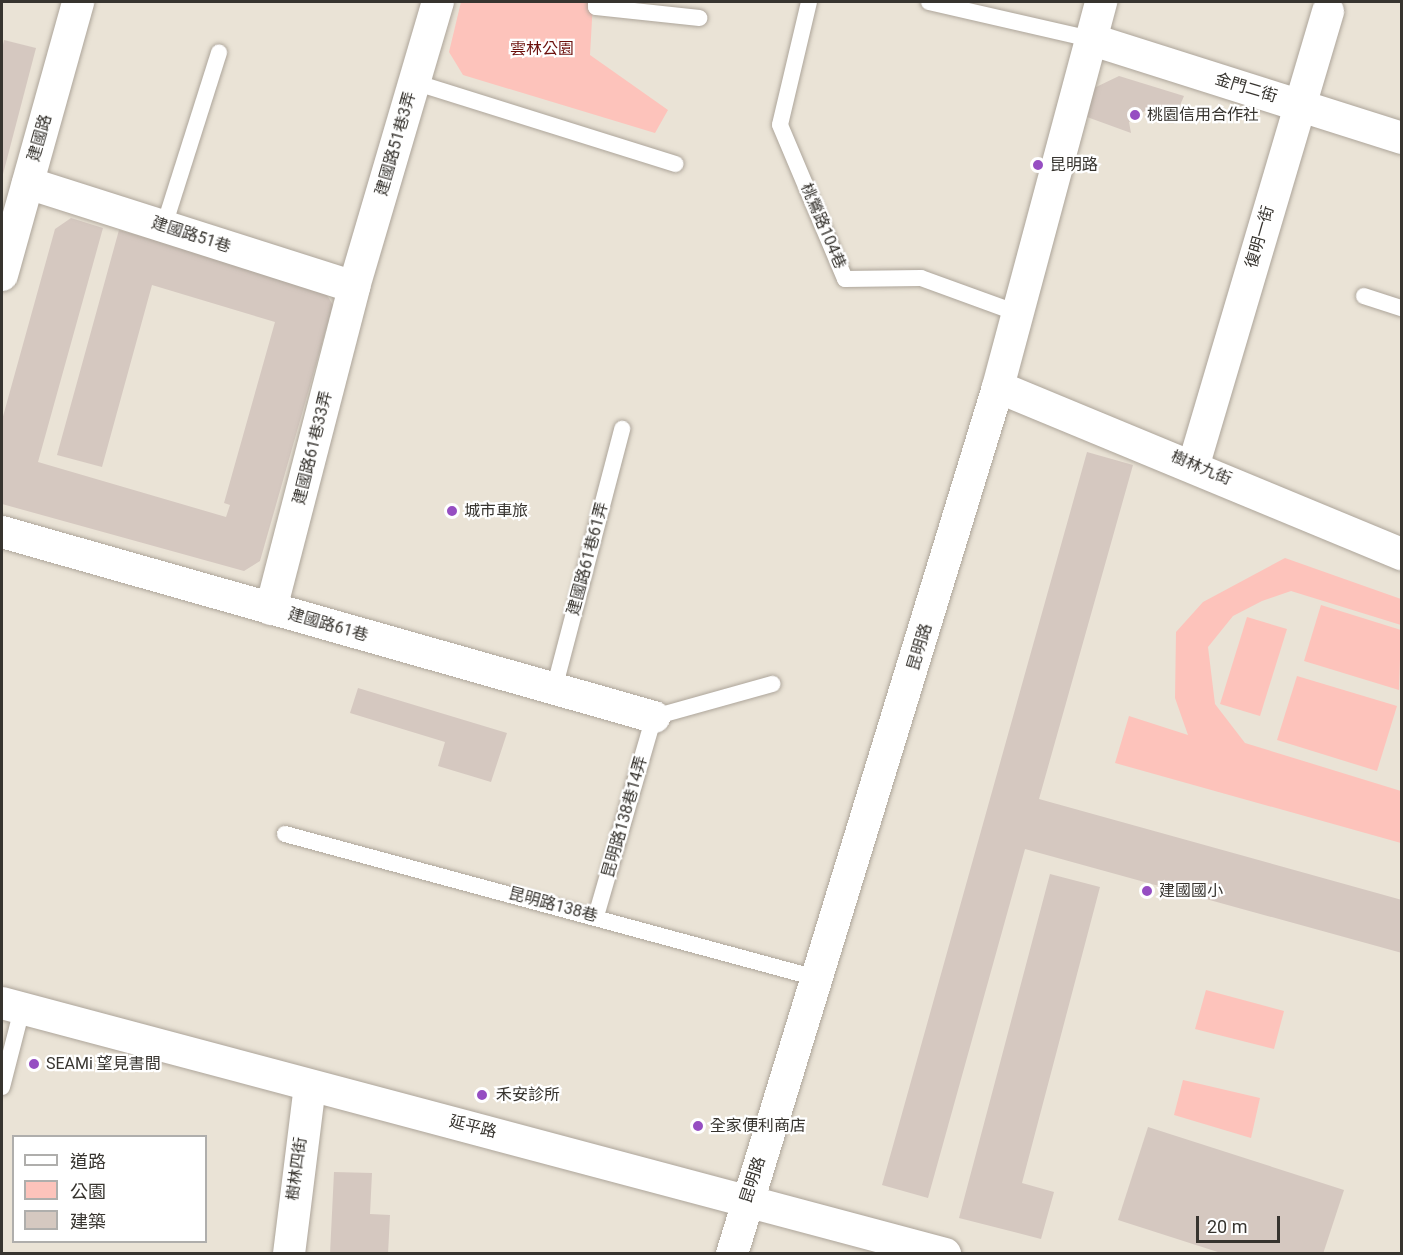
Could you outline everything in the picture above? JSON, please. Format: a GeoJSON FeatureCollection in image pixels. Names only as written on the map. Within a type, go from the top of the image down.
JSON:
{"type":"FeatureCollection","features":[{"type":"Feature","properties":{"kind":"street","name":"建國路"},"geometry":{"type":"LineString","coordinates":[[2,275],[78,2]]}},
{"type":"Feature","properties":{"kind":"street","name":"建國路51巷3弄"},"geometry":{"type":"LineString","coordinates":[[354,286],[438,2]]}},
{"type":"Feature","properties":{"kind":"street","name":"昆明路"},"geometry":{"type":"LineString","coordinates":[[732,1254],[747,1197],[820,979],[998,387],[1101,2]]}},
{"type":"Feature","properties":{"kind":"street","name":"復明一街"},"geometry":{"type":"LineString","coordinates":[[1194,464],[1328,11]]}},
{"type":"Feature","properties":{"kind":"street","name":"金門二街"},"geometry":{"type":"LineString","coordinates":[[1090,39],[1401,138]]}},
{"type":"Feature","properties":{"kind":"street","name":"建國路51巷"},"geometry":{"type":"LineString","coordinates":[[28,183],[354,286]]}},
{"type":"Feature","properties":{"kind":"street","name":"建國路61巷33弄"},"geometry":{"type":"LineString","coordinates":[[272,609],[354,286]]}},
{"type":"Feature","properties":{"kind":"street","name":"樹林九街"},"geometry":{"type":"LineString","coordinates":[[998,387],[1194,464],[1401,554]]}},
{"type":"Feature","properties":{"kind":"street","name":"建國路61巷"},"geometry":{"type":"LineString","coordinates":[[2,532],[654,717]]}},
{"type":"Feature","properties":{"kind":"street","name":"延平路"},"geometry":{"type":"LineString","coordinates":[[12,1006],[310,1086],[747,1197],[945,1254]]}},
{"type":"Feature","properties":{"kind":"street","name":"樹林四街"},"geometry":{"type":"LineString","coordinates":[[289,1254],[310,1086]]}},
{"type":"Feature","properties":{"kind":"lane"},"geometry":{"type":"LineString","coordinates":[[596,2],[596,6],[699,18]]}},
{"type":"Feature","properties":{"kind":"lane","name":"桃鶯路104巷"},"geometry":{"type":"LineString","coordinates":[[809,2],[780,125],[845,279],[921,278],[1017,313]]}},
{"type":"Feature","properties":{"kind":"lane"},"geometry":{"type":"LineString","coordinates":[[929,2],[1090,39]]}},
{"type":"Feature","properties":{"kind":"lane"},"geometry":{"type":"LineString","coordinates":[[164,226],[219,53]]}},
{"type":"Feature","properties":{"kind":"lane"},"geometry":{"type":"LineString","coordinates":[[414,82],[675,164]]}},
{"type":"Feature","properties":{"kind":"lane"},"geometry":{"type":"LineString","coordinates":[[1364,296],[1401,308]]}},
{"type":"Feature","properties":{"kind":"lane","name":"建國路61巷61弄"},"geometry":{"type":"LineString","coordinates":[[554,689],[622,429]]}},
{"type":"Feature","properties":{"kind":"lane"},"geometry":{"type":"LineString","coordinates":[[654,717],[772,684]]}},
{"type":"Feature","properties":{"kind":"lane","name":"昆明路138巷14弄"},"geometry":{"type":"LineString","coordinates":[[596,916],[654,717]]}},
{"type":"Feature","properties":{"kind":"lane","name":"昆明路138巷"},"geometry":{"type":"LineString","coordinates":[[285,834],[596,916],[820,979]]}},
{"type":"Feature","properties":{"kind":"lane"},"geometry":{"type":"LineString","coordinates":[[2,1087],[12,1006]]}},
{"type":"Feature","properties":{"kind":"green space","name":"雲林公園"},"geometry":{"type":"Polygon","coordinates":[[[461,2],[593,2],[590,55],[668,110],[655,133],[463,75],[449,52],[461,2]]]}},
{"type":"Feature","properties":{"kind":"green space"},"geometry":{"type":"Polygon","coordinates":[[[1285,558],[1401,599],[1401,625],[1291,591],[1262,601],[1233,616],[1208,647],[1215,704],[1245,743],[1401,791],[1401,843],[1115,763],[1129,716],[1188,735],[1175,698],[1176,632],[1203,602],[1285,558]]]}},
{"type":"Feature","properties":{"kind":"green space"},"geometry":{"type":"Polygon","coordinates":[[[1321,605],[1401,630],[1399,690],[1304,661],[1321,605]]]}},
{"type":"Feature","properties":{"kind":"green space"},"geometry":{"type":"Polygon","coordinates":[[[1247,617],[1287,629],[1260,716],[1220,704],[1247,617]]]}},
{"type":"Feature","properties":{"kind":"green space"},"geometry":{"type":"Polygon","coordinates":[[[1297,676],[1397,706],[1377,771],[1277,740],[1297,676]]]}},
{"type":"Feature","properties":{"kind":"green space"},"geometry":{"type":"Polygon","coordinates":[[[1206,990],[1284,1011],[1274,1049],[1195,1029],[1206,990]]]}},
{"type":"Feature","properties":{"kind":"green space"},"geometry":{"type":"Polygon","coordinates":[[[1183,1080],[1260,1098],[1251,1138],[1174,1115],[1183,1080]]]}},
{"type":"Feature","properties":{"kind":"building"},"geometry":{"type":"Polygon","coordinates":[[[4,40],[36,48],[2,178],[2,50],[4,40]]]}},
{"type":"Feature","properties":{"kind":"building"},"geometry":{"type":"Polygon","coordinates":[[[1119,76],[1184,96],[1175,117],[1149,108],[1129,122],[1131,133],[1087,117],[1094,88],[1119,76]]]}},
{"type":"Feature","properties":{"kind":"building"},"geometry":{"type":"Polygon","coordinates":[[[71,218],[103,228],[38,462],[226,517],[230,505],[224,503],[275,322],[152,285],[102,467],[57,455],[119,230],[322,287],[333,305],[260,561],[244,571],[2,504],[2,420],[55,229],[71,218]]]}},
{"type":"Feature","properties":{"kind":"building"},"geometry":{"type":"Polygon","coordinates":[[[1087,452],[1133,465],[1039,799],[1402,900],[1402,953],[1025,849],[928,1198],[882,1185],[1087,452]]]}},
{"type":"Feature","properties":{"kind":"building"},"geometry":{"type":"Polygon","coordinates":[[[358,688],[507,733],[491,782],[438,766],[445,742],[350,713],[358,688]]]}},
{"type":"Feature","properties":{"kind":"building"},"geometry":{"type":"Polygon","coordinates":[[[1050,874],[1100,887],[1022,1183],[1054,1192],[1041,1239],[959,1218],[1050,874]]]}},
{"type":"Feature","properties":{"kind":"building"},"geometry":{"type":"Polygon","coordinates":[[[1148,1127],[1344,1190],[1323,1254],[1224,1254],[1118,1220],[1148,1127]]]}},
{"type":"Feature","properties":{"kind":"building"},"geometry":{"type":"Polygon","coordinates":[[[334,1172],[372,1173],[370,1214],[390,1215],[388,1254],[330,1254],[334,1172]]]}},
{"type":"Feature","properties":{"kind":"place","name":"桃園信用合作社"},"geometry":{"type":"Point","coordinates":[1135,115]}},
{"type":"Feature","properties":{"kind":"place","name":"昆明路"},"geometry":{"type":"Point","coordinates":[1038,165]}},
{"type":"Feature","properties":{"kind":"place","name":"城市車旅"},"geometry":{"type":"Point","coordinates":[452,511]}},
{"type":"Feature","properties":{"kind":"place","name":"建國國小"},"geometry":{"type":"Point","coordinates":[1147,891]}},
{"type":"Feature","properties":{"kind":"place","name":"SEAMi 望見書間"},"geometry":{"type":"Point","coordinates":[34,1064]}},
{"type":"Feature","properties":{"kind":"place","name":"禾安診所"},"geometry":{"type":"Point","coordinates":[482,1095]}},
{"type":"Feature","properties":{"kind":"place","name":"全家便利商店"},"geometry":{"type":"Point","coordinates":[698,1126]}}]}
